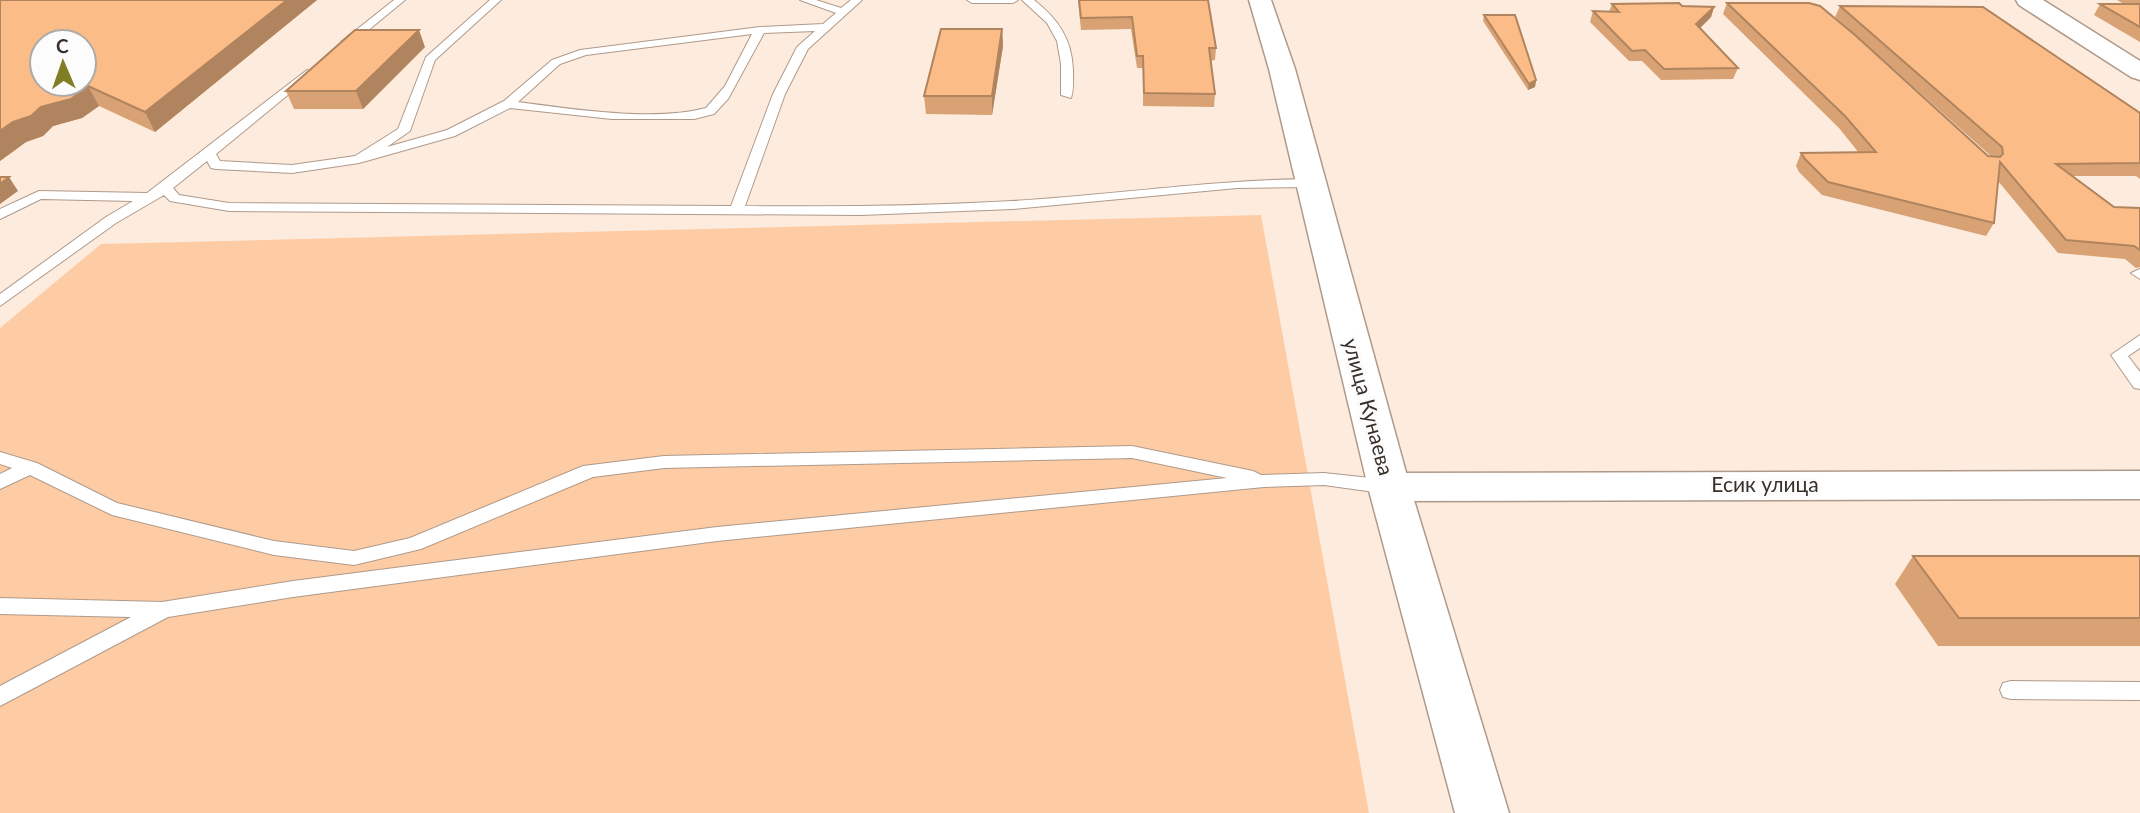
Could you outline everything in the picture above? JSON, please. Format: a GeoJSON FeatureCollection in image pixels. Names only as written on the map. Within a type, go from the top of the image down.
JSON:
{"type":"FeatureCollection","features":[{"type":"Feature","properties":{"kind":"main road","name":"улица Кунаева"},"geometry":{"type":"LineString","coordinates":[[1260,0],[1282,69],[1389,487],[1482,813]]}},
{"type":"Feature","properties":{"kind":"main road"},"geometry":{"type":"LineString","coordinates":[[2027,0],[2140,72]]}},
{"type":"Feature","properties":{"kind":"main road","name":"Есик улица"},"geometry":{"type":"LineString","coordinates":[[1389,487],[2140,485]]}},
{"type":"Feature","properties":{"kind":"lane"},"geometry":{"type":"LineString","coordinates":[[336,51],[400,0]]}},
{"type":"Feature","properties":{"kind":"lane"},"geometry":{"type":"LineString","coordinates":[[359,159],[404,131],[430,59],[496,0]]}},
{"type":"Feature","properties":{"kind":"lane"},"geometry":{"type":"LineString","coordinates":[[805,0],[843,12]]}},
{"type":"Feature","properties":{"kind":"lane"},"geometry":{"type":"LineString","coordinates":[[737,210],[779,94],[803,47],[857,0],[873,0]]}},
{"type":"Feature","properties":{"kind":"lane"},"geometry":{"type":"LineString","coordinates":[[972,0],[1013,0]]}},
{"type":"Feature","properties":{"kind":"lane"},"geometry":{"type":"LineString","coordinates":[[1027,0],[1045,12],[1063,36],[1067,95]]}},
{"type":"Feature","properties":{"kind":"lane"},"geometry":{"type":"LineString","coordinates":[[208,152],[216,165],[292,169],[359,159],[451,133],[508,104],[556,62],[584,52],[760,30],[825,26]]}},
{"type":"Feature","properties":{"kind":"lane"},"geometry":{"type":"LineString","coordinates":[[508,104],[574,113],[682,116],[710,111],[733,83],[760,30]]}},
{"type":"Feature","properties":{"kind":"lane"},"geometry":{"type":"LineString","coordinates":[[0,301],[111,220],[165,188],[315,68]]}},
{"type":"Feature","properties":{"kind":"lane"},"geometry":{"type":"LineString","coordinates":[[165,188],[175,198],[229,206],[860,211],[1013,205],[1237,184],[1310,183]]}},
{"type":"Feature","properties":{"kind":"lane"},"geometry":{"type":"LineString","coordinates":[[0,215],[39,195],[151,197]]}},
{"type":"Feature","properties":{"kind":"lane"},"geometry":{"type":"LineString","coordinates":[[2140,340],[2119,355],[2140,384]]}},
{"type":"Feature","properties":{"kind":"lane"},"geometry":{"type":"LineString","coordinates":[[0,458],[30,467],[112,508],[274,548],[354,558],[414,544],[590,471],[664,462],[1132,452],[1274,481]]}},
{"type":"Feature","properties":{"kind":"lane"},"geometry":{"type":"LineString","coordinates":[[0,482],[30,467]]}},
{"type":"Feature","properties":{"kind":"lane"},"geometry":{"type":"LineString","coordinates":[[0,606],[162,610],[293,589],[703,536],[1274,481],[1324,479],[1389,487]]}},
{"type":"Feature","properties":{"kind":"lane"},"geometry":{"type":"LineString","coordinates":[[0,697],[162,610]]}},
{"type":"Feature","properties":{"kind":"lane"},"geometry":{"type":"LineString","coordinates":[[2011,690],[2140,691]]}},
{"type":"Feature","properties":{"kind":"shaded area"},"geometry":{"type":"Polygon","coordinates":[[[1261,215],[1369,813],[0,813],[0,328],[101,244],[1261,215]]]}},
{"type":"Feature","properties":{"kind":"building"},"geometry":{"type":"Polygon","coordinates":[[[0,0],[287,0],[145,112],[98,91],[98,28],[28,28],[28,98],[72,98],[41,107],[31,116],[13,122],[0,131],[0,0]]]}},
{"type":"Feature","properties":{"kind":"building"},"geometry":{"type":"Polygon","coordinates":[[[1079,0],[1208,0],[1216,48],[1209,48],[1215,94],[1144,93],[1143,56],[1137,56],[1132,17],[1081,18],[1079,0]]]}},
{"type":"Feature","properties":{"kind":"building"},"geometry":{"type":"Polygon","coordinates":[[[1679,3],[1682,6],[1714,7],[1696,24],[1738,68],[1664,69],[1645,50],[1632,51],[1593,11],[1619,12],[1612,4],[1679,3]]]}},
{"type":"Feature","properties":{"kind":"building"},"geometry":{"type":"Polygon","coordinates":[[[1727,3],[1809,3],[1820,6],[1988,156],[2000,157],[2003,154],[2002,147],[1840,6],[1983,7],[2140,113],[2140,163],[2056,164],[2114,207],[2140,208],[2140,250],[2134,246],[2066,240],[2000,162],[1994,223],[1828,182],[1801,153],[1876,152],[1845,116],[1727,3]]]}},
{"type":"Feature","properties":{"kind":"building"},"geometry":{"type":"Polygon","coordinates":[[[2100,4],[2140,4],[2140,27],[2100,4]]]}},
{"type":"Feature","properties":{"kind":"building"},"geometry":{"type":"Polygon","coordinates":[[[1484,15],[1515,15],[1536,80],[1529,84],[1484,15]]]}},
{"type":"Feature","properties":{"kind":"building"},"geometry":{"type":"Polygon","coordinates":[[[941,29],[1002,29],[992,96],[924,96],[941,29]]]}},
{"type":"Feature","properties":{"kind":"building"},"geometry":{"type":"Polygon","coordinates":[[[355,30],[419,30],[356,91],[286,91],[355,30]]]}},
{"type":"Feature","properties":{"kind":"building"},"geometry":{"type":"Polygon","coordinates":[[[0,177],[9,177],[0,184],[0,177]]]}},
{"type":"Feature","properties":{"kind":"building"},"geometry":{"type":"Polygon","coordinates":[[[1913,556],[2140,556],[2140,618],[1959,618],[1913,556]]]}}]}
